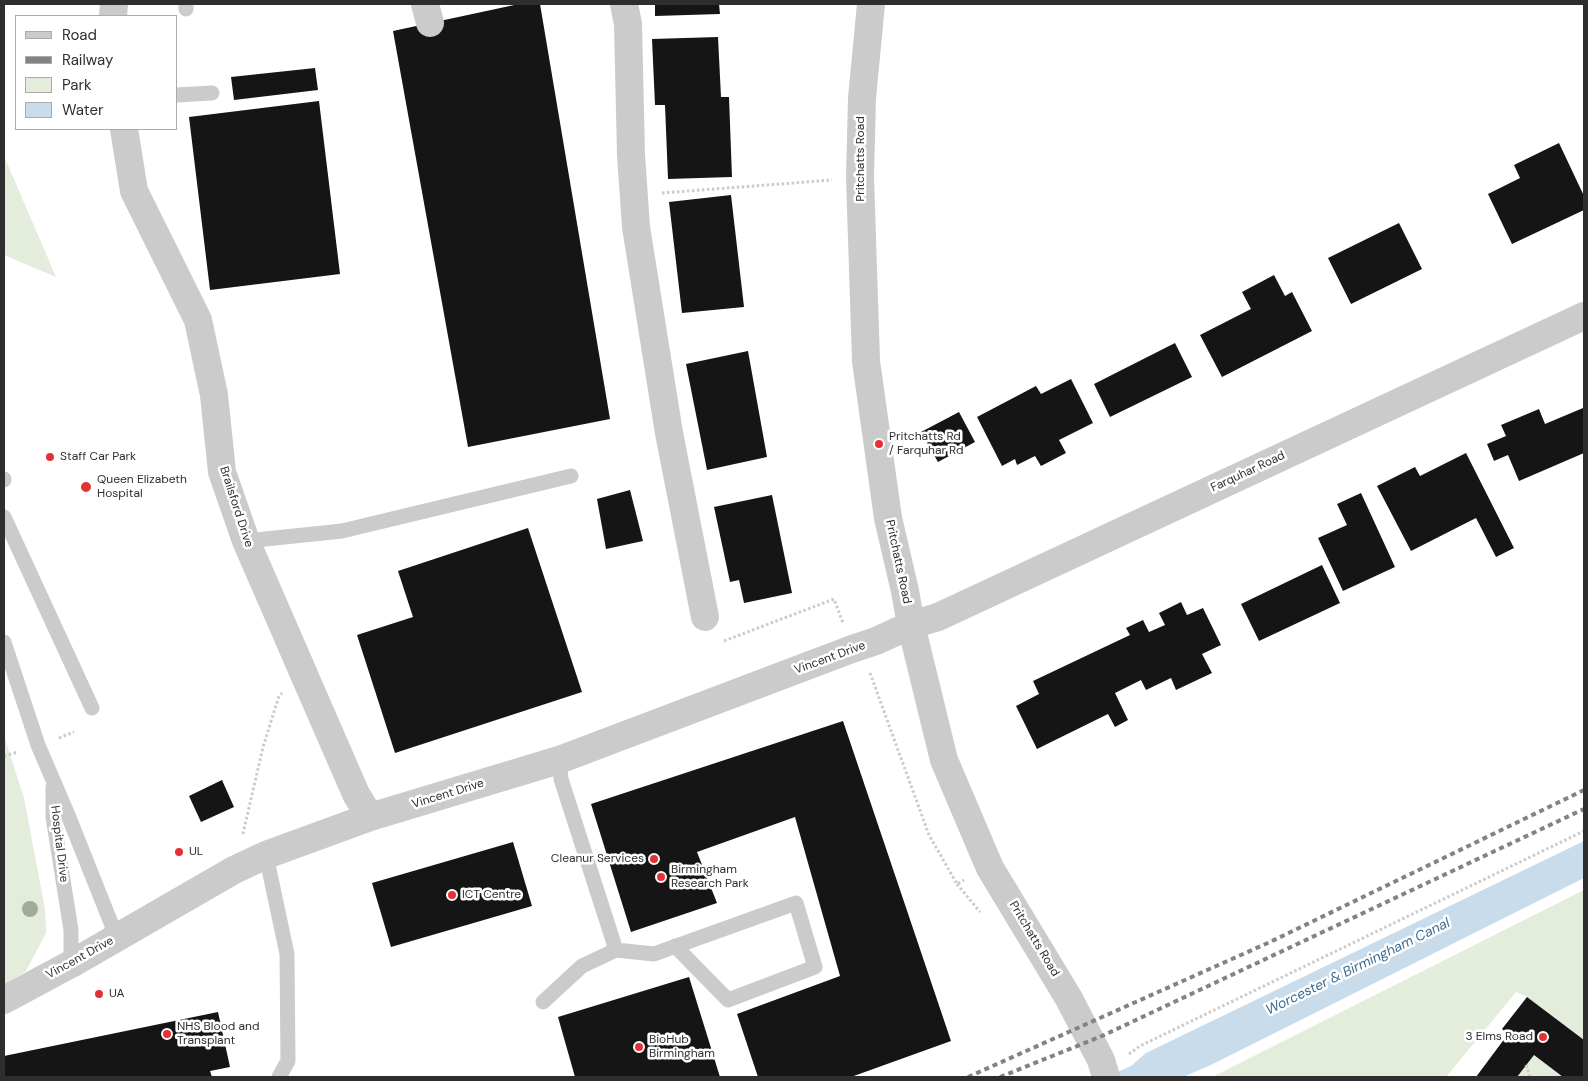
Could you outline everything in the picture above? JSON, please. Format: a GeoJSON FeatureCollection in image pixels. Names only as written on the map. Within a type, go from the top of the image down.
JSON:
{"type":"FeatureCollection","features":[{"type":"Feature","properties":{"kind":"street"},"geometry":{"type":"LineString","coordinates":[[624,4],[628,24],[631,155],[636,227],[669,433],[705,617]]}},
{"type":"Feature","properties":{"kind":"street","name":"Pritchatts Road"},"geometry":{"type":"LineString","coordinates":[[871,4],[862,98],[860,177],[866,361],[888,518],[911,625],[944,760],[990,868],[1068,996],[1101,1060],[1106,1077]]}},
{"type":"Feature","properties":{"kind":"street","name":"Brailsford Drive"},"geometry":{"type":"LineString","coordinates":[[124,130],[134,191],[198,320],[214,395],[222,472],[246,541],[356,794],[370,817]]}},
{"type":"Feature","properties":{"kind":"street","name":"Farquhar Road"},"geometry":{"type":"LineString","coordinates":[[911,625],[938,617],[1584,316]]}},
{"type":"Feature","properties":{"kind":"street","name":"Vincent Drive"},"geometry":{"type":"LineString","coordinates":[[4,1000],[117,938],[234,870],[266,854],[370,817],[558,760],[876,641],[911,625]]}},
{"type":"Feature","properties":{"kind":"lane"},"geometry":{"type":"LineString","coordinates":[[178,95],[212,93]]}},
{"type":"Feature","properties":{"kind":"lane"},"geometry":{"type":"LineString","coordinates":[[246,541],[342,531],[571,476]]}},
{"type":"Feature","properties":{"kind":"lane"},"geometry":{"type":"LineString","coordinates":[[4,517],[92,708]]}},
{"type":"Feature","properties":{"kind":"lane","name":"Hospital Drive"},"geometry":{"type":"LineString","coordinates":[[4,642],[38,745],[53,780],[53,817],[71,930],[71,964]]}},
{"type":"Feature","properties":{"kind":"lane"},"geometry":{"type":"LineString","coordinates":[[558,760],[561,778],[616,950]]}},
{"type":"Feature","properties":{"kind":"lane"},"geometry":{"type":"LineString","coordinates":[[53,780],[117,938]]}},
{"type":"Feature","properties":{"kind":"lane"},"geometry":{"type":"LineString","coordinates":[[266,854],[287,954],[288,1061],[279,1077]]}},
{"type":"Feature","properties":{"kind":"lane"},"geometry":{"type":"LineString","coordinates":[[543,1002],[582,966],[616,950],[654,954],[675,946],[796,902],[815,967],[728,1000],[675,946]]}},
{"type":"Feature","properties":{"kind":"path"},"geometry":{"type":"LineString","coordinates":[[634,196],[860,177]]}},
{"type":"Feature","properties":{"kind":"path"},"geometry":{"type":"LineString","coordinates":[[721,642],[834,598]]}},
{"type":"Feature","properties":{"kind":"path"},"geometry":{"type":"LineString","coordinates":[[234,870],[263,747],[280,696],[302,670]]}},
{"type":"Feature","properties":{"kind":"path"},"geometry":{"type":"LineString","coordinates":[[869,670],[929,835],[957,884],[990,868]]}},
{"type":"Feature","properties":{"kind":"path"},"geometry":{"type":"LineString","coordinates":[[4,756],[22,751]]}},
{"type":"Feature","properties":{"kind":"path"},"geometry":{"type":"LineString","coordinates":[[1127,1055],[1140,1046],[1584,831]]}},
{"type":"Feature","properties":{"kind":"path"},"geometry":{"type":"LineString","coordinates":[[1526,1065],[1530,1077]]}},
{"type":"Feature","properties":{"kind":"green space"},"geometry":{"type":"Polygon","coordinates":[[[4,156],[56,277],[4,255],[4,156]]]}},
{"type":"Feature","properties":{"kind":"green space"},"geometry":{"type":"Polygon","coordinates":[[[4,736],[24,798],[45,909],[46,933],[26,971],[4,985],[4,736]]]}},
{"type":"Feature","properties":{"kind":"green space"},"geometry":{"type":"Polygon","coordinates":[[[1584,890],[1584,1040],[1527,997],[1516,992],[1446,1077],[1212,1077],[1584,890]]]}},
{"type":"Feature","properties":{"kind":"green space"},"geometry":{"type":"Polygon","coordinates":[[[1534,1055],[1563,1077],[1517,1077],[1534,1055]]]}},
{"type":"Feature","properties":{"kind":"water","name":"Worcester & Birmingham Canal"},"geometry":{"type":"Polygon","coordinates":[[[1584,841],[1584,878],[1213,1064],[1183,1077],[1106,1077],[1131,1066],[1146,1053],[1584,841]]]}},
{"type":"Feature","properties":{"kind":"building"},"geometry":{"type":"Polygon","coordinates":[[[519,4],[540,4],[610,419],[468,447],[393,31],[519,4]]]}},
{"type":"Feature","properties":{"kind":"building"},"geometry":{"type":"Polygon","coordinates":[[[655,4],[719,4],[720,14],[655,16],[655,4]]]}},
{"type":"Feature","properties":{"kind":"building"},"geometry":{"type":"Polygon","coordinates":[[[718,37],[721,97],[729,97],[732,177],[668,179],[665,105],[655,105],[652,39],[718,37]]]}},
{"type":"Feature","properties":{"kind":"building"},"geometry":{"type":"Polygon","coordinates":[[[315,68],[318,90],[234,100],[231,77],[315,68]]]}},
{"type":"Feature","properties":{"kind":"building"},"geometry":{"type":"Polygon","coordinates":[[[319,101],[340,274],[210,290],[189,117],[319,101]]]}},
{"type":"Feature","properties":{"kind":"building"},"geometry":{"type":"Polygon","coordinates":[[[1559,143],[1584,196],[1584,210],[1512,244],[1488,194],[1520,178],[1514,165],[1559,143]]]}},
{"type":"Feature","properties":{"kind":"building"},"geometry":{"type":"Polygon","coordinates":[[[731,195],[744,307],[682,313],[669,202],[731,195]]]}},
{"type":"Feature","properties":{"kind":"building"},"geometry":{"type":"Polygon","coordinates":[[[1399,223],[1422,269],[1351,304],[1328,258],[1399,223]]]}},
{"type":"Feature","properties":{"kind":"building"},"geometry":{"type":"Polygon","coordinates":[[[1274,275],[1285,296],[1292,292],[1312,331],[1222,377],[1200,335],[1251,309],[1242,292],[1274,275]]]}},
{"type":"Feature","properties":{"kind":"building"},"geometry":{"type":"Polygon","coordinates":[[[1175,343],[1192,377],[1110,417],[1094,384],[1175,343]]]}},
{"type":"Feature","properties":{"kind":"building"},"geometry":{"type":"Polygon","coordinates":[[[748,351],[767,457],[707,470],[686,364],[748,351]]]}},
{"type":"Feature","properties":{"kind":"building"},"geometry":{"type":"Polygon","coordinates":[[[1071,379],[1093,423],[1059,440],[1066,453],[1041,466],[1035,456],[1017,465],[1015,459],[1002,466],[977,417],[1036,386],[1041,394],[1071,379]]]}},
{"type":"Feature","properties":{"kind":"building"},"geometry":{"type":"Polygon","coordinates":[[[1583,408],[1584,453],[1519,481],[1508,455],[1494,461],[1487,444],[1506,436],[1501,425],[1539,409],[1545,424],[1583,408]]]}},
{"type":"Feature","properties":{"kind":"building"},"geometry":{"type":"Polygon","coordinates":[[[959,412],[975,442],[938,462],[921,432],[959,412]]]}},
{"type":"Feature","properties":{"kind":"building"},"geometry":{"type":"Polygon","coordinates":[[[1466,453],[1514,548],[1496,557],[1476,518],[1411,551],[1377,486],[1415,467],[1420,476],[1466,453]]]}},
{"type":"Feature","properties":{"kind":"building"},"geometry":{"type":"Polygon","coordinates":[[[630,490],[643,541],[606,549],[597,499],[630,490]]]}},
{"type":"Feature","properties":{"kind":"building"},"geometry":{"type":"Polygon","coordinates":[[[1361,493],[1395,567],[1343,591],[1318,538],[1347,525],[1337,504],[1361,493]]]}},
{"type":"Feature","properties":{"kind":"building"},"geometry":{"type":"Polygon","coordinates":[[[772,495],[792,593],[744,603],[739,580],[730,582],[714,507],[772,495]]]}},
{"type":"Feature","properties":{"kind":"building"},"geometry":{"type":"Polygon","coordinates":[[[528,528],[582,692],[395,753],[357,635],[413,617],[398,571],[528,528]]]}},
{"type":"Feature","properties":{"kind":"building"},"geometry":{"type":"Polygon","coordinates":[[[1322,565],[1340,603],[1259,641],[1241,604],[1322,565]]]}},
{"type":"Feature","properties":{"kind":"building"},"geometry":{"type":"Polygon","coordinates":[[[1181,602],[1187,615],[1203,608],[1221,645],[1202,654],[1212,673],[1176,690],[1171,678],[1146,690],[1141,680],[1115,693],[1128,720],[1115,727],[1108,714],[1037,749],[1016,706],[1039,694],[1033,681],[1130,635],[1126,628],[1143,620],[1149,632],[1165,625],[1159,613],[1181,602]]]}},
{"type":"Feature","properties":{"kind":"building","name":"Birmingham Research Park"},"geometry":{"type":"Polygon","coordinates":[[[843,721],[951,1041],[851,1077],[758,1077],[737,1014],[840,976],[795,817],[697,852],[717,903],[631,932],[591,804],[843,721]]]}},
{"type":"Feature","properties":{"kind":"building"},"geometry":{"type":"Polygon","coordinates":[[[222,780],[234,807],[201,822],[189,796],[222,780]]]}},
{"type":"Feature","properties":{"kind":"building","name":"ICT Centre"},"geometry":{"type":"Polygon","coordinates":[[[513,842],[532,906],[391,947],[372,883],[513,842]]]}},
{"type":"Feature","properties":{"kind":"building","name":"BioHub Birmingham"},"geometry":{"type":"Polygon","coordinates":[[[689,977],[720,1077],[575,1077],[558,1017],[689,977]]]}},
{"type":"Feature","properties":{"kind":"building","name":"3 Elms Road"},"geometry":{"type":"Polygon","coordinates":[[[1527,997],[1584,1040],[1584,1077],[1563,1077],[1534,1055],[1517,1077],[1476,1077],[1508,1034],[1502,1029],[1527,997]]]}},
{"type":"Feature","properties":{"kind":"building","name":"NHS Blood and Transplant"},"geometry":{"type":"Polygon","coordinates":[[[218,1012],[230,1067],[210,1071],[212,1077],[4,1077],[4,1056],[218,1012]]]}},
{"type":"Feature","properties":{"kind":"railway"},"geometry":{"type":"LineString","coordinates":[[968,1077],[1270,942],[1584,790]]}},
{"type":"Feature","properties":{"kind":"railway"},"geometry":{"type":"LineString","coordinates":[[1000,1077],[1102,1036],[1584,809]]}},
{"type":"Feature","properties":{"kind":"place","name":"Pritchatts Rd / Farquhar Rd"},"geometry":{"type":"Point","coordinates":[879,444]}},
{"type":"Feature","properties":{"kind":"place","name":"Staff Car Park"},"geometry":{"type":"Point","coordinates":[50,457]}},
{"type":"Feature","properties":{"kind":"place","name":"Queen Elizabeth Hospital"},"geometry":{"type":"Point","coordinates":[86,487]}},
{"type":"Feature","properties":{"kind":"place","name":"UL"},"geometry":{"type":"Point","coordinates":[179,852]}},
{"type":"Feature","properties":{"kind":"place","name":"Cleanur Services"},"geometry":{"type":"Point","coordinates":[654,859]}},
{"type":"Feature","properties":{"kind":"place","name":"Birmingham Research Park"},"geometry":{"type":"Point","coordinates":[661,877]}},
{"type":"Feature","properties":{"kind":"place","name":"ICT Centre"},"geometry":{"type":"Point","coordinates":[452,895]}},
{"type":"Feature","properties":{"kind":"place","name":"UA"},"geometry":{"type":"Point","coordinates":[99,994]}},
{"type":"Feature","properties":{"kind":"place","name":"NHS Blood and Transplant"},"geometry":{"type":"Point","coordinates":[167,1034]}},
{"type":"Feature","properties":{"kind":"place","name":"3 Elms Road"},"geometry":{"type":"Point","coordinates":[1543,1037]}},
{"type":"Feature","properties":{"kind":"place","name":"BioHub Birmingham"},"geometry":{"type":"Point","coordinates":[639,1047]}}]}
